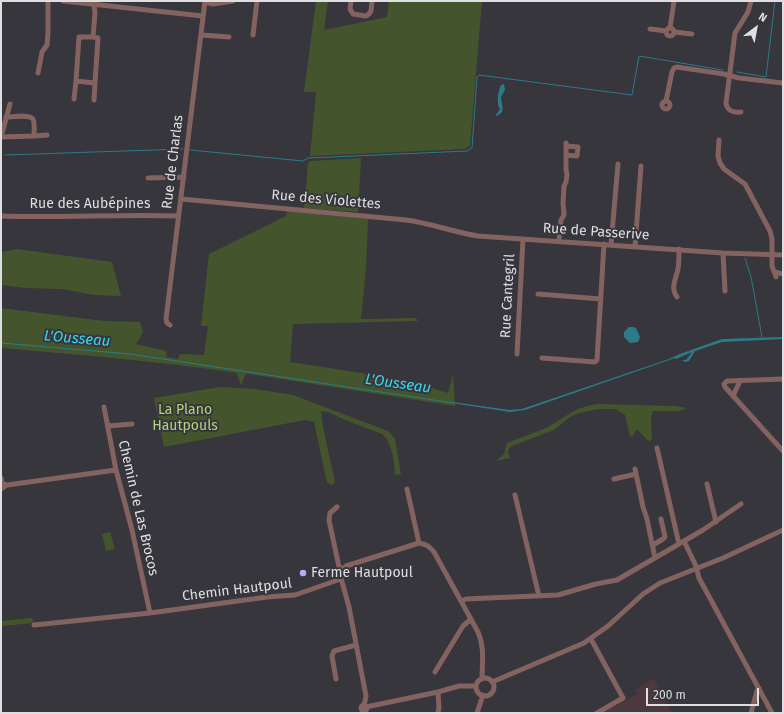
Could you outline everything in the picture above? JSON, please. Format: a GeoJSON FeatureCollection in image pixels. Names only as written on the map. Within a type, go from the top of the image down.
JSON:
{"type":"FeatureCollection","features":[{"type":"Feature","properties":{"kind":"street"},"geometry":{"type":"LineString","coordinates":[[38,73],[42,52],[47,44],[48,1]]}},
{"type":"Feature","properties":{"kind":"street"},"geometry":{"type":"LineString","coordinates":[[63,1],[94,3],[203,16]]}},
{"type":"Feature","properties":{"kind":"street"},"geometry":{"type":"LineString","coordinates":[[205,2],[213,4],[232,1]]}},
{"type":"Feature","properties":{"kind":"street"},"geometry":{"type":"LineString","coordinates":[[252,35],[257,1]]}},
{"type":"Feature","properties":{"kind":"street"},"geometry":{"type":"LineString","coordinates":[[351,1],[350,9],[353,14],[366,16],[371,11],[372,1]]}},
{"type":"Feature","properties":{"kind":"street"},"geometry":{"type":"LineString","coordinates":[[670,31],[674,1]]}},
{"type":"Feature","properties":{"kind":"street"},"geometry":{"type":"LineString","coordinates":[[741,112],[735,113],[727,106],[735,33],[748,12],[752,1]]}},
{"type":"Feature","properties":{"kind":"street","name":"Rue de Charlas"},"geometry":{"type":"LineString","coordinates":[[170,325],[166,323],[166,319],[205,2]]}},
{"type":"Feature","properties":{"kind":"street"},"geometry":{"type":"LineString","coordinates":[[93,37],[95,13],[94,3]]}},
{"type":"Feature","properties":{"kind":"street"},"geometry":{"type":"LineString","coordinates":[[650,29],[692,34]]}},
{"type":"Feature","properties":{"kind":"street"},"geometry":{"type":"LineString","coordinates":[[201,34],[229,37]]}},
{"type":"Feature","properties":{"kind":"street"},"geometry":{"type":"LineString","coordinates":[[74,99],[79,37],[93,37],[98,38],[94,100]]}},
{"type":"Feature","properties":{"kind":"street"},"geometry":{"type":"LineString","coordinates":[[666,101],[672,72],[679,66],[739,78],[783,83]]}},
{"type":"Feature","properties":{"kind":"street"},"geometry":{"type":"LineString","coordinates":[[76,81],[95,83]]}},
{"type":"Feature","properties":{"kind":"street"},"geometry":{"type":"LineString","coordinates":[[10,104],[1,137],[47,135]]}},
{"type":"Feature","properties":{"kind":"street"},"geometry":{"type":"LineString","coordinates":[[6,117],[29,116],[32,118],[34,121],[34,136]]}},
{"type":"Feature","properties":{"kind":"street"},"geometry":{"type":"LineString","coordinates":[[719,140],[718,156],[720,163],[724,170],[746,186],[771,233],[772,266],[775,274],[783,274]]}},
{"type":"Feature","properties":{"kind":"street"},"geometry":{"type":"LineString","coordinates":[[559,241],[561,220],[564,215],[564,186],[567,174],[566,170],[566,155],[566,145],[578,148],[577,156],[566,155]]}},
{"type":"Feature","properties":{"kind":"street"},"geometry":{"type":"LineString","coordinates":[[610,245],[618,164]]}},
{"type":"Feature","properties":{"kind":"street"},"geometry":{"type":"LineString","coordinates":[[635,246],[641,166]]}},
{"type":"Feature","properties":{"kind":"street"},"geometry":{"type":"LineString","coordinates":[[148,178],[184,177]]}},
{"type":"Feature","properties":{"kind":"street","name":"Rue des Violettes"},"geometry":{"type":"LineString","coordinates":[[181,199],[406,220],[466,234]]}},
{"type":"Feature","properties":{"kind":"street","name":"Rue des Aubépines"},"geometry":{"type":"LineString","coordinates":[[1,216],[178,216]]}},
{"type":"Feature","properties":{"kind":"street","name":"Rue de Passerive"},"geometry":{"type":"LineString","coordinates":[[466,234],[723,253],[783,255]]}},
{"type":"Feature","properties":{"kind":"street","name":"Rue Cantegril"},"geometry":{"type":"LineString","coordinates":[[517,354],[523,239]]}},
{"type":"Feature","properties":{"kind":"street"},"geometry":{"type":"LineString","coordinates":[[542,358],[595,362],[597,360],[604,244]]}},
{"type":"Feature","properties":{"kind":"street"},"geometry":{"type":"LineString","coordinates":[[677,298],[674,291],[674,285],[678,269],[679,250]]}},
{"type":"Feature","properties":{"kind":"street"},"geometry":{"type":"LineString","coordinates":[[723,253],[726,291]]}},
{"type":"Feature","properties":{"kind":"street"},"geometry":{"type":"LineString","coordinates":[[538,294],[601,299]]}},
{"type":"Feature","properties":{"kind":"street"},"geometry":{"type":"LineString","coordinates":[[783,379],[727,381],[724,383],[725,387],[783,451]]}},
{"type":"Feature","properties":{"kind":"street"},"geometry":{"type":"LineString","coordinates":[[733,396],[740,381]]}},
{"type":"Feature","properties":{"kind":"street","name":"Chemin de Las Brocos"},"geometry":{"type":"LineString","coordinates":[[104,408],[116,470],[132,530],[150,613]]}},
{"type":"Feature","properties":{"kind":"street"},"geometry":{"type":"LineString","coordinates":[[108,426],[132,424]]}},
{"type":"Feature","properties":{"kind":"street"},"geometry":{"type":"LineString","coordinates":[[657,448],[682,543],[696,569],[699,578],[772,713]]}},
{"type":"Feature","properties":{"kind":"street"},"geometry":{"type":"LineString","coordinates":[[1,489],[7,485],[116,470]]}},
{"type":"Feature","properties":{"kind":"street"},"geometry":{"type":"LineString","coordinates":[[614,479],[635,472],[655,558]]}},
{"type":"Feature","properties":{"kind":"street"},"geometry":{"type":"LineString","coordinates":[[1,478],[2,483],[7,485]]}},
{"type":"Feature","properties":{"kind":"street"},"geometry":{"type":"LineString","coordinates":[[708,484],[716,522]]}},
{"type":"Feature","properties":{"kind":"street"},"geometry":{"type":"LineString","coordinates":[[407,489],[419,543]]}},
{"type":"Feature","properties":{"kind":"street"},"geometry":{"type":"LineString","coordinates":[[516,495],[539,596]]}},
{"type":"Feature","properties":{"kind":"street"},"geometry":{"type":"LineString","coordinates":[[461,601],[466,599],[558,595],[596,584],[614,581],[682,543],[716,522],[741,504]]}},
{"type":"Feature","properties":{"kind":"street"},"geometry":{"type":"LineString","coordinates":[[337,507],[330,513],[329,520],[339,567],[343,569]]}},
{"type":"Feature","properties":{"kind":"street"},"geometry":{"type":"LineString","coordinates":[[653,545],[664,540],[665,537],[661,518]]}},
{"type":"Feature","properties":{"kind":"street"},"geometry":{"type":"LineString","coordinates":[[492,682],[563,653],[590,639],[608,626],[651,588],[667,580],[728,556],[782,531]]}},
{"type":"Feature","properties":{"kind":"street"},"geometry":{"type":"LineString","coordinates":[[476,686],[459,686],[363,710],[366,698],[341,578],[343,569],[353,563],[419,543],[426,544],[430,547],[480,636],[483,645],[481,671],[482,679]]}},
{"type":"Feature","properties":{"kind":"street","name":"Chemin Hautpoul"},"geometry":{"type":"LineString","coordinates":[[34,625],[150,613],[268,597],[295,596],[329,584],[341,578]]}},
{"type":"Feature","properties":{"kind":"street"},"geometry":{"type":"LineString","coordinates":[[435,672],[463,626],[471,620]]}},
{"type":"Feature","properties":{"kind":"street"},"geometry":{"type":"LineString","coordinates":[[590,639],[623,698],[596,713]]}},
{"type":"Feature","properties":{"kind":"street"},"geometry":{"type":"LineString","coordinates":[[336,679],[332,656],[334,651],[356,645]]}},
{"type":"Feature","properties":{"kind":"street"},"geometry":{"type":"LineString","coordinates":[[482,679],[487,679],[492,682],[492,692],[487,695],[483,695],[477,692],[477,682],[482,679]]}},
{"type":"Feature","properties":{"kind":"street"},"geometry":{"type":"LineString","coordinates":[[751,713],[759,688]]}},
{"type":"Feature","properties":{"kind":"street"},"geometry":{"type":"LineString","coordinates":[[438,692],[440,707],[438,713]]}},
{"type":"Feature","properties":{"kind":"street"},"geometry":{"type":"LineString","coordinates":[[477,713],[483,695]]}},
{"type":"Feature","properties":{"kind":"shaded area"},"geometry":{"type":"Polygon","coordinates":[[[654,678],[672,713],[603,713],[637,694],[635,690],[654,678]]]}},
{"type":"Feature","properties":{"kind":"green space"},"geometry":{"type":"Polygon","coordinates":[[[316,1],[328,1],[324,30],[387,17],[389,1],[482,1],[470,146],[465,149],[310,156],[316,92],[304,92],[316,1]]]}},
{"type":"Feature","properties":{"kind":"green space"},"geometry":{"type":"Polygon","coordinates":[[[361,158],[358,212],[304,208],[308,163],[310,161],[361,158]]]}},
{"type":"Feature","properties":{"kind":"green space"},"geometry":{"type":"Polygon","coordinates":[[[287,211],[368,219],[366,268],[361,319],[416,318],[418,321],[293,324],[290,362],[426,383],[435,389],[448,393],[453,374],[455,406],[249,374],[246,374],[242,385],[237,373],[149,362],[1,348],[1,308],[104,321],[140,322],[143,332],[136,344],[167,351],[166,357],[178,359],[180,354],[204,355],[208,326],[201,326],[209,254],[286,216],[287,211]]]}},
{"type":"Feature","properties":{"kind":"green space"},"geometry":{"type":"Polygon","coordinates":[[[17,249],[112,262],[121,296],[94,295],[62,289],[25,288],[1,285],[2,252],[17,249]]]}},
{"type":"Feature","properties":{"kind":"green space","name":"La Plano Hautpouls"},"geometry":{"type":"Polygon","coordinates":[[[220,387],[255,389],[293,395],[388,431],[395,439],[401,474],[395,475],[393,455],[387,439],[382,434],[328,412],[321,411],[335,482],[332,485],[327,483],[314,422],[305,420],[164,447],[154,398],[220,387]]]}},
{"type":"Feature","properties":{"kind":"green space"},"geometry":{"type":"Polygon","coordinates":[[[596,404],[676,406],[686,408],[680,411],[653,411],[651,417],[652,440],[648,441],[637,429],[632,437],[630,436],[625,415],[616,409],[599,409],[579,413],[570,417],[554,430],[512,446],[508,450],[510,458],[496,461],[504,454],[507,443],[546,428],[577,409],[596,404]]]}},
{"type":"Feature","properties":{"kind":"green space"},"geometry":{"type":"Polygon","coordinates":[[[110,532],[115,549],[106,551],[102,534],[110,532]]]}},
{"type":"Feature","properties":{"kind":"green space"},"geometry":{"type":"Polygon","coordinates":[[[32,618],[34,623],[1,626],[1,621],[32,618]]]}},
{"type":"Feature","properties":{"kind":"water"},"geometry":{"type":"Polygon","coordinates":[[[504,84],[505,90],[501,97],[503,108],[496,116],[500,109],[498,101],[499,91],[501,85],[504,84]]]}},
{"type":"Feature","properties":{"kind":"water"},"geometry":{"type":"Polygon","coordinates":[[[629,327],[636,328],[640,337],[638,342],[630,343],[624,337],[624,332],[629,327]]]}},
{"type":"Feature","properties":{"kind":"water"},"geometry":{"type":"Polygon","coordinates":[[[783,337],[783,339],[722,342],[695,351],[689,361],[685,362],[682,360],[686,360],[692,352],[676,359],[675,358],[525,410],[510,412],[452,403],[509,410],[522,409],[669,359],[722,339],[783,337]]]}},
{"type":"Feature","properties":{"kind":"waterway"},"geometry":{"type":"LineString","coordinates":[[737,72],[766,77],[775,1]]}},
{"type":"Feature","properties":{"kind":"waterway"},"geometry":{"type":"LineString","coordinates":[[190,150],[303,161],[308,158],[467,151],[472,148],[477,77],[479,75],[632,95],[639,56],[723,70]]}},
{"type":"Feature","properties":{"kind":"waterway"},"geometry":{"type":"LineString","coordinates":[[5,155],[183,149]]}},
{"type":"Feature","properties":{"kind":"waterway"},"geometry":{"type":"LineString","coordinates":[[745,258],[751,277],[762,337]]}},
{"type":"Feature","properties":{"kind":"waterway","name":"L'Ousseau"},"geometry":{"type":"LineString","coordinates":[[1,343],[130,354],[453,403]]}},
{"type":"Feature","properties":{"kind":"place","name":"Ferme Hautpoul"},"geometry":{"type":"Point","coordinates":[303,573]}}]}
